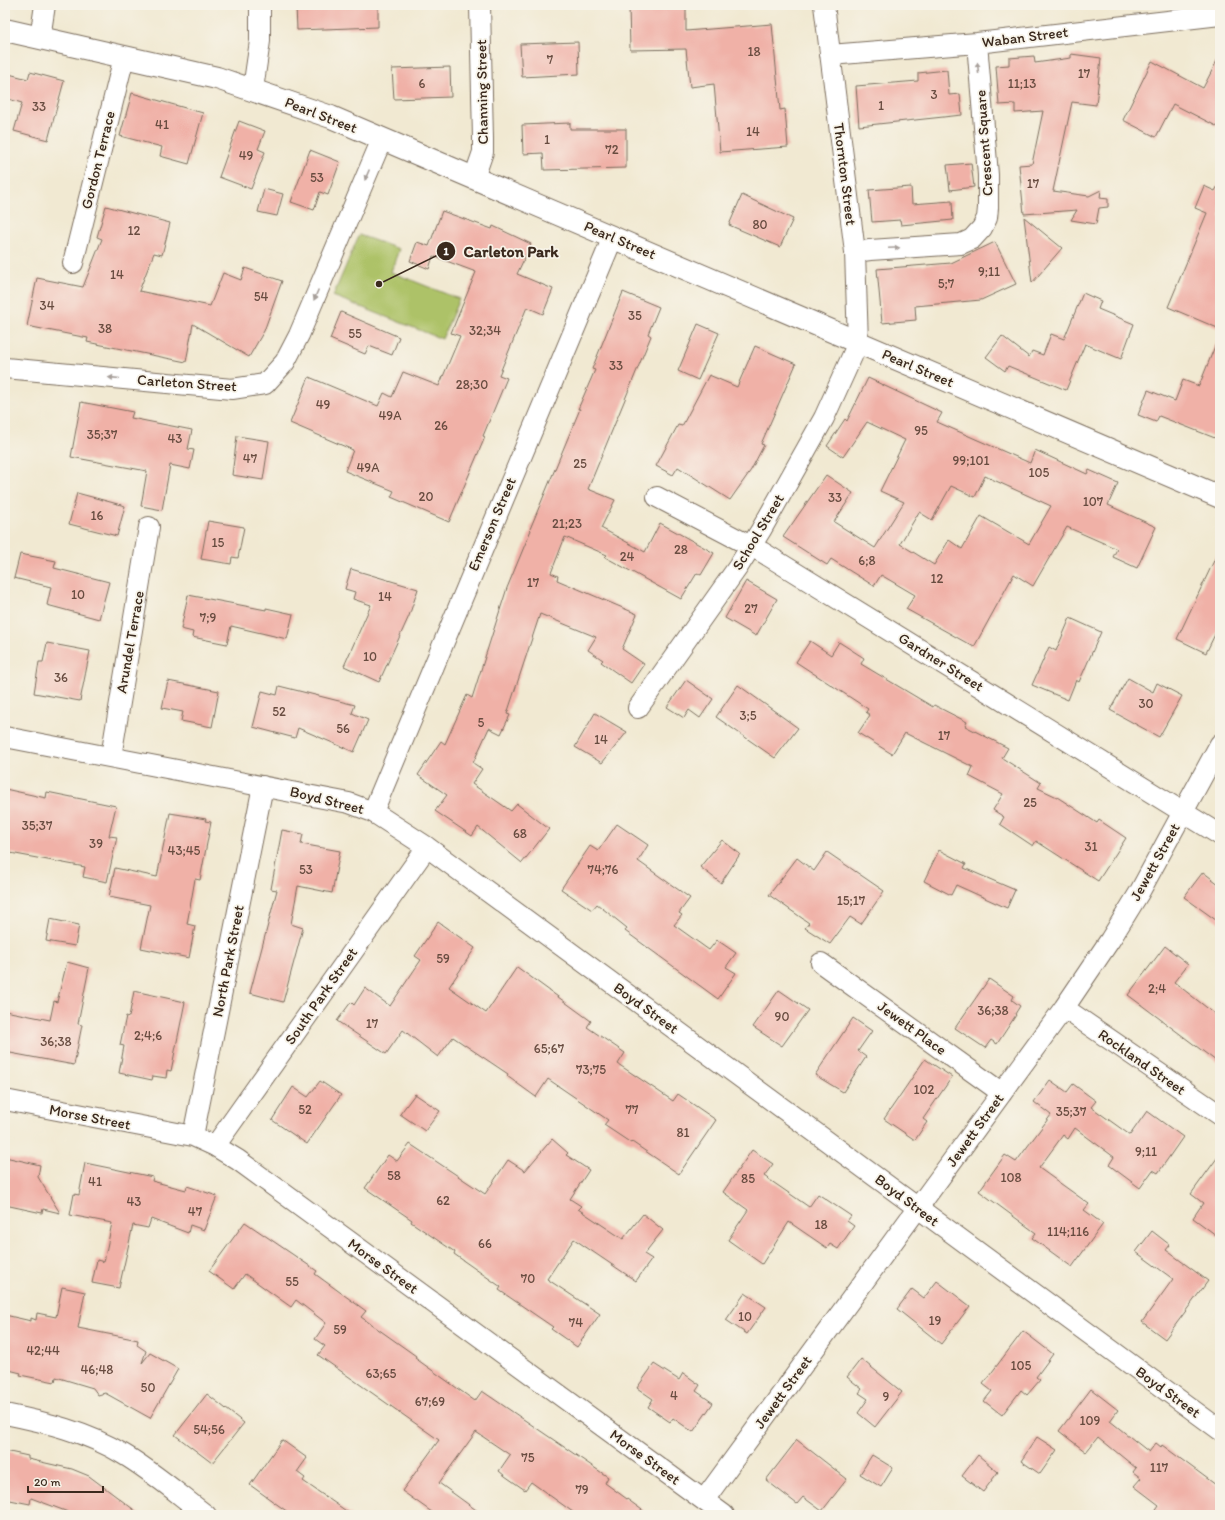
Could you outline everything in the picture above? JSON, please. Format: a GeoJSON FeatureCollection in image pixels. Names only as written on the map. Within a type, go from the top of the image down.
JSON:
{"type":"FeatureCollection","features":[{"type":"Feature","properties":{"kind":"street"},"geometry":{"type":"LineString","coordinates":[[40,38],[45,5]]}},
{"type":"Feature","properties":{"kind":"street"},"geometry":{"type":"LineString","coordinates":[[253,89],[260,41],[260,5]]}},
{"type":"Feature","properties":{"kind":"street","name":"Channing Street"},"geometry":{"type":"LineString","coordinates":[[474,178],[482,152],[483,138],[480,5]]}},
{"type":"Feature","properties":{"kind":"street","name":"Thornton Street"},"geometry":{"type":"LineString","coordinates":[[824,5],[855,252],[858,343]]}},
{"type":"Feature","properties":{"kind":"street","name":"Waban Street"},"geometry":{"type":"LineString","coordinates":[[830,55],[977,43],[1220,15]]}},
{"type":"Feature","properties":{"kind":"street","name":"Pearl Street"},"geometry":{"type":"LineString","coordinates":[[5,30],[217,78],[253,89],[330,118],[613,237],[1220,497]]}},
{"type":"Feature","properties":{"kind":"street","name":"Crescent Square"},"geometry":{"type":"LineString","coordinates":[[855,252],[961,244],[972,239],[982,228],[987,218],[988,176],[977,43]]}},
{"type":"Feature","properties":{"kind":"street","name":"Gordon Terrace"},"geometry":{"type":"LineString","coordinates":[[73,263],[124,57]]}},
{"type":"Feature","properties":{"kind":"street","name":"Carleton Street"},"geometry":{"type":"LineString","coordinates":[[5,368],[232,389],[265,384],[285,362],[300,335],[382,139]]}},
{"type":"Feature","properties":{"kind":"street","name":"Emerson Street"},"geometry":{"type":"LineString","coordinates":[[373,812],[613,237]]}},
{"type":"Feature","properties":{"kind":"street","name":"School Street"},"geometry":{"type":"LineString","coordinates":[[638,708],[750,546],[824,418],[858,343]]}},
{"type":"Feature","properties":{"kind":"street","name":"Gardner Street"},"geometry":{"type":"LineString","coordinates":[[657,498],[750,546],[1220,835]]}},
{"type":"Feature","properties":{"kind":"street","name":"Arundel Terrace"},"geometry":{"type":"LineString","coordinates":[[111,757],[150,527]]}},
{"type":"Feature","properties":{"kind":"street","name":"Boyd Street"},"geometry":{"type":"LineString","coordinates":[[5,736],[348,803],[373,812],[427,847],[1220,1430]]}},
{"type":"Feature","properties":{"kind":"street","name":"Jewett Street"},"geometry":{"type":"LineString","coordinates":[[704,1500],[1064,1008],[1110,940],[1220,744]]}},
{"type":"Feature","properties":{"kind":"street","name":"North Park Street"},"geometry":{"type":"LineString","coordinates":[[193,1136],[263,786]]}},
{"type":"Feature","properties":{"kind":"street","name":"South Park Street"},"geometry":{"type":"LineString","coordinates":[[215,1146],[427,847]]}},
{"type":"Feature","properties":{"kind":"street","name":"Jewett Place"},"geometry":{"type":"LineString","coordinates":[[821,963],[1002,1093]]}},
{"type":"Feature","properties":{"kind":"street","name":"Rockland Street"},"geometry":{"type":"LineString","coordinates":[[1064,1008],[1220,1115]]}},
{"type":"Feature","properties":{"kind":"street","name":"Morse Street"},"geometry":{"type":"LineString","coordinates":[[5,1100],[193,1136],[215,1146],[238,1160],[724,1515]]}},
{"type":"Feature","properties":{"kind":"street"},"geometry":{"type":"LineString","coordinates":[[5,1414],[66,1429],[105,1444],[138,1464],[206,1515]]}},
{"type":"Feature","properties":{"kind":"green space"},"geometry":{"type":"Polygon","coordinates":[[[359,235],[399,249],[391,272],[459,299],[442,339],[333,296],[359,235]]]}},
{"type":"Feature","properties":{"kind":"building"},"geometry":{"type":"Polygon","coordinates":[[[296,5],[378,5],[378,27],[297,30],[296,5]]]}},
{"type":"Feature","properties":{"kind":"building"},"geometry":{"type":"Polygon","coordinates":[[[629,5],[686,5],[686,31],[772,24],[780,110],[785,109],[788,147],[720,152],[714,84],[690,87],[686,49],[630,50],[629,5]]]}},
{"type":"Feature","properties":{"kind":"building"},"geometry":{"type":"Polygon","coordinates":[[[578,42],[579,74],[522,77],[520,44],[578,42]]]}},
{"type":"Feature","properties":{"kind":"building"},"geometry":{"type":"Polygon","coordinates":[[[1071,54],[1101,58],[1096,105],[1072,102],[1053,191],[1089,196],[1101,190],[1100,198],[1108,199],[1108,207],[1099,208],[1096,224],[1071,220],[1077,210],[1024,214],[1019,165],[1032,164],[1043,111],[1015,113],[1015,104],[999,105],[996,66],[1009,65],[1009,58],[1034,56],[1035,63],[1071,58],[1071,54]]]}},
{"type":"Feature","properties":{"kind":"building"},"geometry":{"type":"Polygon","coordinates":[[[1220,55],[1220,128],[1173,104],[1156,137],[1123,120],[1152,61],[1203,88],[1220,55]]]}},
{"type":"Feature","properties":{"kind":"building"},"geometry":{"type":"Polygon","coordinates":[[[450,67],[451,97],[394,99],[392,69],[450,67]]]}},
{"type":"Feature","properties":{"kind":"building"},"geometry":{"type":"Polygon","coordinates":[[[947,70],[949,95],[960,94],[962,115],[859,126],[856,86],[918,81],[918,73],[947,70]]]}},
{"type":"Feature","properties":{"kind":"building"},"geometry":{"type":"Polygon","coordinates":[[[30,72],[64,81],[48,140],[14,131],[22,103],[5,98],[5,73],[28,79],[30,72]]]}},
{"type":"Feature","properties":{"kind":"building"},"geometry":{"type":"Polygon","coordinates":[[[132,93],[203,113],[189,164],[160,156],[162,147],[120,136],[132,93]]]}},
{"type":"Feature","properties":{"kind":"building"},"geometry":{"type":"Polygon","coordinates":[[[239,121],[265,131],[258,149],[265,152],[251,189],[219,177],[239,121]]]}},
{"type":"Feature","properties":{"kind":"building"},"geometry":{"type":"Polygon","coordinates":[[[570,123],[570,129],[626,129],[626,168],[544,170],[543,153],[523,154],[522,125],[570,123]]]}},
{"type":"Feature","properties":{"kind":"building"},"geometry":{"type":"Polygon","coordinates":[[[310,150],[340,162],[328,195],[320,192],[314,210],[291,202],[310,150]]]}},
{"type":"Feature","properties":{"kind":"building"},"geometry":{"type":"Polygon","coordinates":[[[971,163],[974,187],[950,190],[947,165],[971,163]]]}},
{"type":"Feature","properties":{"kind":"building"},"geometry":{"type":"Polygon","coordinates":[[[1220,182],[1220,329],[1168,307],[1207,213],[1195,208],[1204,186],[1215,191],[1220,182]]]}},
{"type":"Feature","properties":{"kind":"building"},"geometry":{"type":"Polygon","coordinates":[[[911,187],[912,204],[952,201],[953,220],[901,225],[900,220],[872,222],[869,190],[911,187]]]}},
{"type":"Feature","properties":{"kind":"building"},"geometry":{"type":"Polygon","coordinates":[[[264,189],[283,194],[277,216],[258,212],[264,189]]]}},
{"type":"Feature","properties":{"kind":"building"},"geometry":{"type":"Polygon","coordinates":[[[742,195],[793,219],[780,247],[729,225],[742,195]]]}},
{"type":"Feature","properties":{"kind":"building"},"geometry":{"type":"Polygon","coordinates":[[[106,206],[170,223],[162,255],[154,253],[139,291],[210,306],[223,273],[241,280],[245,268],[282,281],[264,331],[249,357],[193,324],[186,362],[87,342],[88,338],[27,326],[37,278],[83,287],[102,239],[97,237],[106,206]]]}},
{"type":"Feature","properties":{"kind":"building"},"geometry":{"type":"Polygon","coordinates":[[[442,211],[492,229],[493,226],[531,244],[517,274],[553,289],[543,314],[527,307],[499,375],[507,378],[483,436],[485,437],[449,522],[391,497],[394,491],[345,471],[353,450],[290,423],[309,377],[378,406],[384,393],[392,397],[403,372],[439,386],[460,336],[451,333],[476,272],[433,256],[429,269],[410,261],[417,242],[429,246],[442,211]]]}},
{"type":"Feature","properties":{"kind":"building"},"geometry":{"type":"Polygon","coordinates":[[[1024,217],[1062,248],[1032,283],[1024,217]]]}},
{"type":"Feature","properties":{"kind":"building"},"geometry":{"type":"Polygon","coordinates":[[[995,242],[1016,284],[981,300],[915,306],[916,320],[882,323],[877,269],[951,263],[995,242]]]}},
{"type":"Feature","properties":{"kind":"building"},"geometry":{"type":"Polygon","coordinates":[[[623,292],[659,307],[648,334],[651,336],[588,489],[615,500],[601,528],[645,552],[660,523],[714,553],[701,575],[697,573],[681,599],[605,557],[607,555],[565,537],[551,573],[558,576],[557,580],[637,614],[622,649],[644,664],[631,683],[601,662],[603,660],[588,650],[596,637],[540,614],[507,714],[510,715],[501,734],[489,728],[473,763],[482,769],[472,784],[511,811],[517,804],[549,829],[522,863],[478,827],[472,836],[435,811],[447,795],[418,775],[441,741],[445,744],[467,695],[472,698],[507,588],[580,409],[578,409],[595,370],[592,369],[623,292]]]}},
{"type":"Feature","properties":{"kind":"building"},"geometry":{"type":"Polygon","coordinates":[[[1083,293],[1101,301],[1098,309],[1134,324],[1121,359],[1085,344],[1066,390],[1008,366],[1005,371],[986,357],[1002,336],[1029,357],[1032,351],[1043,355],[1051,334],[1064,339],[1083,293]]]}},
{"type":"Feature","properties":{"kind":"building"},"geometry":{"type":"Polygon","coordinates":[[[341,312],[399,337],[392,355],[369,346],[365,354],[330,339],[341,312]]]}},
{"type":"Feature","properties":{"kind":"building"},"geometry":{"type":"Polygon","coordinates":[[[698,324],[719,333],[698,380],[678,371],[698,324]]]}},
{"type":"Feature","properties":{"kind":"building"},"geometry":{"type":"Polygon","coordinates":[[[1219,336],[1220,440],[1159,416],[1156,422],[1138,415],[1148,390],[1175,401],[1183,380],[1199,386],[1219,336]]]}},
{"type":"Feature","properties":{"kind":"building"},"geometry":{"type":"Polygon","coordinates":[[[755,346],[796,364],[761,444],[764,445],[751,470],[730,500],[678,467],[673,475],[656,466],[678,425],[682,426],[709,375],[737,387],[755,346]]]}},
{"type":"Feature","properties":{"kind":"building"},"geometry":{"type":"Polygon","coordinates":[[[868,378],[942,413],[937,422],[1030,463],[1035,450],[1087,474],[1089,470],[1118,483],[1108,505],[1156,527],[1137,568],[1113,557],[1117,549],[1067,527],[1033,586],[1014,574],[974,647],[906,609],[915,595],[881,575],[874,586],[831,559],[827,565],[783,537],[826,475],[853,493],[834,522],[875,548],[904,502],[880,491],[905,440],[867,422],[843,457],[827,446],[845,419],[847,421],[868,378]],[[985,476],[975,497],[951,486],[932,520],[919,512],[900,544],[934,565],[949,540],[962,549],[981,516],[1029,544],[1051,506],[985,476]]]}},
{"type":"Feature","properties":{"kind":"building"},"geometry":{"type":"Polygon","coordinates":[[[81,402],[133,412],[131,418],[192,430],[188,449],[194,450],[190,469],[170,465],[162,510],[141,506],[147,471],[71,457],[81,402]]]}},
{"type":"Feature","properties":{"kind":"building"},"geometry":{"type":"Polygon","coordinates":[[[237,436],[269,441],[263,480],[232,475],[237,436]]]}},
{"type":"Feature","properties":{"kind":"building"},"geometry":{"type":"Polygon","coordinates":[[[77,493],[125,506],[117,536],[69,524],[77,493]]]}},
{"type":"Feature","properties":{"kind":"building"},"geometry":{"type":"Polygon","coordinates":[[[208,521],[244,527],[238,558],[232,557],[231,564],[201,559],[208,521]]]}},
{"type":"Feature","properties":{"kind":"building"},"geometry":{"type":"Polygon","coordinates":[[[1220,548],[1220,624],[1206,653],[1177,639],[1220,548]]]}},
{"type":"Feature","properties":{"kind":"building"},"geometry":{"type":"Polygon","coordinates":[[[20,554],[56,561],[54,568],[109,582],[99,619],[47,605],[51,587],[14,578],[20,554]]]}},
{"type":"Feature","properties":{"kind":"building"},"geometry":{"type":"Polygon","coordinates":[[[351,569],[418,589],[409,616],[379,682],[344,666],[371,605],[353,599],[355,592],[345,589],[351,569]]]}},
{"type":"Feature","properties":{"kind":"building"},"geometry":{"type":"Polygon","coordinates":[[[746,581],[777,599],[756,636],[725,618],[746,581]]]}},
{"type":"Feature","properties":{"kind":"building"},"geometry":{"type":"Polygon","coordinates":[[[188,595],[293,614],[287,639],[231,626],[227,644],[192,637],[193,632],[181,629],[188,595]]]}},
{"type":"Feature","properties":{"kind":"building"},"geometry":{"type":"Polygon","coordinates":[[[1070,618],[1101,632],[1079,682],[1076,680],[1068,700],[1032,685],[1049,647],[1056,651],[1070,618]]]}},
{"type":"Feature","properties":{"kind":"building"},"geometry":{"type":"Polygon","coordinates":[[[810,641],[831,655],[839,642],[864,658],[861,664],[933,707],[934,705],[967,722],[965,726],[1008,748],[1002,758],[1041,783],[1038,788],[1057,797],[1097,823],[1099,820],[1126,838],[1098,881],[1036,841],[1033,846],[1000,824],[1004,817],[993,810],[1003,794],[969,776],[973,767],[905,733],[892,754],[858,733],[870,715],[866,712],[868,709],[796,662],[810,641]]]}},
{"type":"Feature","properties":{"kind":"building"},"geometry":{"type":"Polygon","coordinates":[[[47,643],[90,651],[80,701],[34,693],[39,662],[43,662],[47,643]]]}},
{"type":"Feature","properties":{"kind":"building"},"geometry":{"type":"Polygon","coordinates":[[[1128,678],[1153,692],[1157,683],[1182,696],[1159,737],[1110,710],[1128,678]]]}},
{"type":"Feature","properties":{"kind":"building"},"geometry":{"type":"Polygon","coordinates":[[[686,680],[713,699],[700,718],[689,710],[684,718],[667,707],[686,680]]]}},
{"type":"Feature","properties":{"kind":"building"},"geometry":{"type":"Polygon","coordinates":[[[168,681],[219,691],[212,727],[181,721],[183,712],[162,708],[168,681]]]}},
{"type":"Feature","properties":{"kind":"building"},"geometry":{"type":"Polygon","coordinates":[[[738,685],[798,728],[775,758],[716,717],[738,685]]]}},
{"type":"Feature","properties":{"kind":"building"},"geometry":{"type":"Polygon","coordinates":[[[279,686],[355,705],[352,713],[368,720],[354,752],[298,728],[295,738],[253,727],[262,691],[277,695],[279,686]]]}},
{"type":"Feature","properties":{"kind":"building"},"geometry":{"type":"Polygon","coordinates":[[[595,713],[627,732],[602,763],[575,747],[595,713]]]}},
{"type":"Feature","properties":{"kind":"building"},"geometry":{"type":"Polygon","coordinates":[[[5,789],[46,798],[47,792],[116,806],[109,836],[117,837],[107,882],[83,877],[85,867],[5,852],[5,789]]]}},
{"type":"Feature","properties":{"kind":"building"},"geometry":{"type":"Polygon","coordinates":[[[170,813],[206,819],[205,821],[211,822],[200,880],[195,879],[187,924],[195,926],[189,958],[141,948],[150,905],[109,897],[115,868],[157,877],[170,813]]]}},
{"type":"Feature","properties":{"kind":"building"},"geometry":{"type":"Polygon","coordinates":[[[617,824],[648,845],[638,861],[690,898],[679,913],[682,915],[674,925],[709,950],[717,940],[736,953],[726,967],[736,973],[718,999],[625,931],[627,928],[597,904],[592,910],[561,889],[590,846],[598,851],[617,824]]]}},
{"type":"Feature","properties":{"kind":"building"},"geometry":{"type":"Polygon","coordinates":[[[282,830],[303,834],[301,844],[340,851],[332,893],[298,886],[291,924],[303,928],[283,1002],[250,993],[277,890],[271,889],[282,830]]]}},
{"type":"Feature","properties":{"kind":"building"},"geometry":{"type":"Polygon","coordinates":[[[722,840],[740,854],[721,883],[700,867],[722,840]]]}},
{"type":"Feature","properties":{"kind":"building"},"geometry":{"type":"Polygon","coordinates":[[[939,850],[966,864],[964,868],[1015,890],[1007,908],[956,885],[951,895],[924,881],[939,850]]]}},
{"type":"Feature","properties":{"kind":"building"},"geometry":{"type":"Polygon","coordinates":[[[827,852],[884,891],[861,924],[850,917],[830,944],[805,928],[809,923],[769,895],[797,858],[814,871],[827,852]]]}},
{"type":"Feature","properties":{"kind":"building"},"geometry":{"type":"Polygon","coordinates":[[[1203,872],[1220,885],[1220,923],[1184,897],[1203,872]]]}},
{"type":"Feature","properties":{"kind":"building"},"geometry":{"type":"Polygon","coordinates":[[[50,919],[79,925],[75,946],[46,941],[50,919]]]}},
{"type":"Feature","properties":{"kind":"building"},"geometry":{"type":"Polygon","coordinates":[[[438,922],[475,948],[449,987],[486,1013],[517,967],[591,1021],[587,1027],[625,1053],[618,1064],[673,1101],[678,1094],[716,1120],[679,1174],[604,1125],[608,1120],[548,1079],[536,1097],[507,1076],[508,1074],[453,1037],[438,1057],[403,1030],[386,1054],[337,1021],[351,1002],[354,1005],[365,988],[390,1006],[421,960],[415,956],[438,922]]]}},
{"type":"Feature","properties":{"kind":"building"},"geometry":{"type":"Polygon","coordinates":[[[1165,946],[1188,964],[1174,982],[1220,1018],[1220,1064],[1128,995],[1165,946]]]}},
{"type":"Feature","properties":{"kind":"building"},"geometry":{"type":"Polygon","coordinates":[[[67,962],[89,968],[78,1024],[82,1025],[74,1065],[5,1052],[5,1011],[50,1020],[54,1001],[57,1002],[67,962]]]}},
{"type":"Feature","properties":{"kind":"building"},"geometry":{"type":"Polygon","coordinates":[[[989,979],[1014,996],[1012,1000],[1020,1006],[1015,1014],[1016,1015],[997,1044],[991,1040],[985,1048],[955,1028],[989,979]]]}},
{"type":"Feature","properties":{"kind":"building"},"geometry":{"type":"Polygon","coordinates":[[[779,990],[808,1010],[782,1046],[753,1027],[779,990]]]}},
{"type":"Feature","properties":{"kind":"building"},"geometry":{"type":"Polygon","coordinates":[[[134,991],[185,1002],[171,1071],[167,1070],[166,1078],[153,1076],[152,1080],[119,1073],[124,1046],[120,1045],[126,1016],[129,1017],[134,991]]]}},
{"type":"Feature","properties":{"kind":"building"},"geometry":{"type":"Polygon","coordinates":[[[853,1018],[872,1031],[858,1051],[866,1057],[843,1092],[815,1075],[853,1018]]]}},
{"type":"Feature","properties":{"kind":"building"},"geometry":{"type":"Polygon","coordinates":[[[925,1059],[952,1077],[923,1119],[927,1122],[915,1140],[884,1119],[925,1059]]]}},
{"type":"Feature","properties":{"kind":"building"},"geometry":{"type":"Polygon","coordinates":[[[1050,1080],[1067,1092],[1073,1084],[1096,1101],[1091,1107],[1130,1135],[1147,1111],[1183,1137],[1158,1173],[1153,1170],[1140,1188],[1109,1165],[1114,1157],[1075,1128],[1068,1139],[1063,1135],[1039,1168],[1089,1204],[1084,1210],[1103,1224],[1072,1267],[1032,1238],[1036,1233],[979,1191],[1005,1155],[1016,1162],[1051,1115],[1034,1102],[1050,1080]]]}},
{"type":"Feature","properties":{"kind":"building"},"geometry":{"type":"Polygon","coordinates":[[[320,1081],[341,1095],[307,1144],[272,1120],[293,1087],[308,1097],[320,1081]]]}},
{"type":"Feature","properties":{"kind":"building"},"geometry":{"type":"Polygon","coordinates":[[[415,1094],[440,1111],[425,1131],[400,1114],[415,1094]]]}},
{"type":"Feature","properties":{"kind":"building"},"geometry":{"type":"Polygon","coordinates":[[[552,1139],[568,1153],[566,1155],[589,1170],[570,1199],[581,1206],[578,1209],[623,1239],[643,1214],[663,1230],[644,1254],[652,1259],[636,1281],[574,1239],[547,1279],[600,1314],[577,1347],[551,1329],[553,1327],[499,1290],[501,1287],[454,1254],[455,1252],[365,1188],[388,1155],[397,1161],[410,1144],[485,1194],[508,1160],[525,1171],[552,1139]]]}},
{"type":"Feature","properties":{"kind":"building"},"geometry":{"type":"Polygon","coordinates":[[[752,1150],[773,1164],[764,1176],[809,1207],[818,1194],[851,1216],[847,1221],[854,1226],[838,1249],[830,1244],[827,1248],[789,1222],[762,1264],[728,1240],[748,1210],[723,1192],[752,1150]]]}},
{"type":"Feature","properties":{"kind":"building"},"geometry":{"type":"Polygon","coordinates":[[[1220,1154],[1220,1238],[1193,1218],[1203,1203],[1191,1194],[1220,1154]]]}},
{"type":"Feature","properties":{"kind":"building"},"geometry":{"type":"Polygon","coordinates":[[[5,1157],[40,1165],[38,1177],[60,1213],[43,1209],[42,1213],[5,1205],[5,1157]]]}},
{"type":"Feature","properties":{"kind":"building"},"geometry":{"type":"Polygon","coordinates":[[[85,1163],[153,1177],[152,1181],[186,1190],[187,1186],[217,1196],[204,1230],[190,1225],[188,1233],[151,1219],[148,1228],[133,1225],[119,1288],[92,1283],[97,1260],[104,1262],[112,1223],[70,1215],[74,1194],[79,1195],[85,1163]]]}},
{"type":"Feature","properties":{"kind":"building"},"geometry":{"type":"Polygon","coordinates":[[[245,1222],[317,1271],[315,1274],[366,1311],[361,1317],[416,1356],[415,1358],[475,1401],[482,1391],[608,1477],[605,1483],[649,1515],[577,1515],[531,1482],[525,1490],[505,1476],[499,1471],[510,1455],[476,1432],[439,1483],[483,1515],[436,1515],[402,1491],[439,1440],[318,1355],[325,1346],[315,1339],[326,1323],[296,1300],[291,1307],[245,1274],[234,1289],[209,1271],[245,1222]]]}},
{"type":"Feature","properties":{"kind":"building"},"geometry":{"type":"Polygon","coordinates":[[[1152,1231],[1170,1245],[1166,1250],[1208,1281],[1165,1339],[1142,1322],[1173,1279],[1136,1252],[1152,1231]]]}},
{"type":"Feature","properties":{"kind":"building"},"geometry":{"type":"Polygon","coordinates":[[[937,1281],[970,1306],[941,1344],[897,1309],[912,1289],[924,1298],[937,1281]]]}},
{"type":"Feature","properties":{"kind":"building"},"geometry":{"type":"Polygon","coordinates":[[[62,1287],[85,1292],[78,1328],[138,1340],[137,1345],[146,1351],[142,1363],[150,1353],[178,1369],[150,1418],[105,1393],[98,1395],[93,1388],[56,1377],[55,1382],[20,1375],[21,1373],[5,1369],[5,1315],[31,1321],[31,1318],[36,1320],[37,1313],[56,1317],[62,1287]]]}},
{"type":"Feature","properties":{"kind":"building"},"geometry":{"type":"Polygon","coordinates":[[[745,1293],[766,1307],[747,1334],[726,1320],[745,1293]]]}},
{"type":"Feature","properties":{"kind":"building"},"geometry":{"type":"Polygon","coordinates":[[[1023,1331],[1053,1354],[1036,1377],[1040,1380],[1027,1395],[1021,1390],[1002,1415],[984,1401],[992,1391],[983,1384],[1023,1331]]]}},
{"type":"Feature","properties":{"kind":"building"},"geometry":{"type":"Polygon","coordinates":[[[861,1359],[902,1392],[875,1427],[858,1413],[868,1399],[859,1393],[862,1389],[847,1377],[861,1359]]]}},
{"type":"Feature","properties":{"kind":"building"},"geometry":{"type":"Polygon","coordinates":[[[654,1364],[679,1380],[683,1373],[700,1385],[696,1391],[713,1403],[693,1432],[673,1418],[670,1422],[648,1407],[653,1399],[637,1388],[654,1364]]]}},
{"type":"Feature","properties":{"kind":"building"},"geometry":{"type":"Polygon","coordinates":[[[1091,1389],[1118,1410],[1110,1421],[1149,1452],[1156,1443],[1161,1447],[1162,1445],[1220,1488],[1220,1515],[1152,1515],[1159,1505],[1134,1486],[1141,1478],[1133,1472],[1136,1468],[1098,1437],[1086,1452],[1059,1431],[1091,1389]]]}},
{"type":"Feature","properties":{"kind":"building"},"geometry":{"type":"Polygon","coordinates":[[[207,1394],[244,1423],[212,1463],[175,1435],[207,1394]]]}},
{"type":"Feature","properties":{"kind":"building"},"geometry":{"type":"Polygon","coordinates":[[[1037,1437],[1057,1450],[1040,1474],[1021,1461],[1037,1437]]]}},
{"type":"Feature","properties":{"kind":"building"},"geometry":{"type":"Polygon","coordinates":[[[282,1440],[307,1458],[297,1472],[305,1478],[303,1481],[352,1515],[292,1515],[250,1485],[282,1440]]]}},
{"type":"Feature","properties":{"kind":"building"},"geometry":{"type":"Polygon","coordinates":[[[797,1440],[847,1479],[822,1511],[803,1497],[797,1504],[766,1480],[797,1440]]]}},
{"type":"Feature","properties":{"kind":"building"},"geometry":{"type":"Polygon","coordinates":[[[5,1451],[28,1456],[28,1459],[72,1469],[89,1476],[141,1515],[76,1515],[31,1498],[30,1504],[5,1499],[5,1451]]]}},
{"type":"Feature","properties":{"kind":"building"},"geometry":{"type":"Polygon","coordinates":[[[872,1455],[893,1468],[881,1487],[860,1474],[872,1455]]]}},
{"type":"Feature","properties":{"kind":"building"},"geometry":{"type":"Polygon","coordinates":[[[978,1455],[998,1472],[983,1492],[962,1476],[978,1455]]]}},
{"type":"Feature","properties":{"kind":"place","name":"Carleton Park"},"geometry":{"type":"Point","coordinates":[379,284]}}]}
